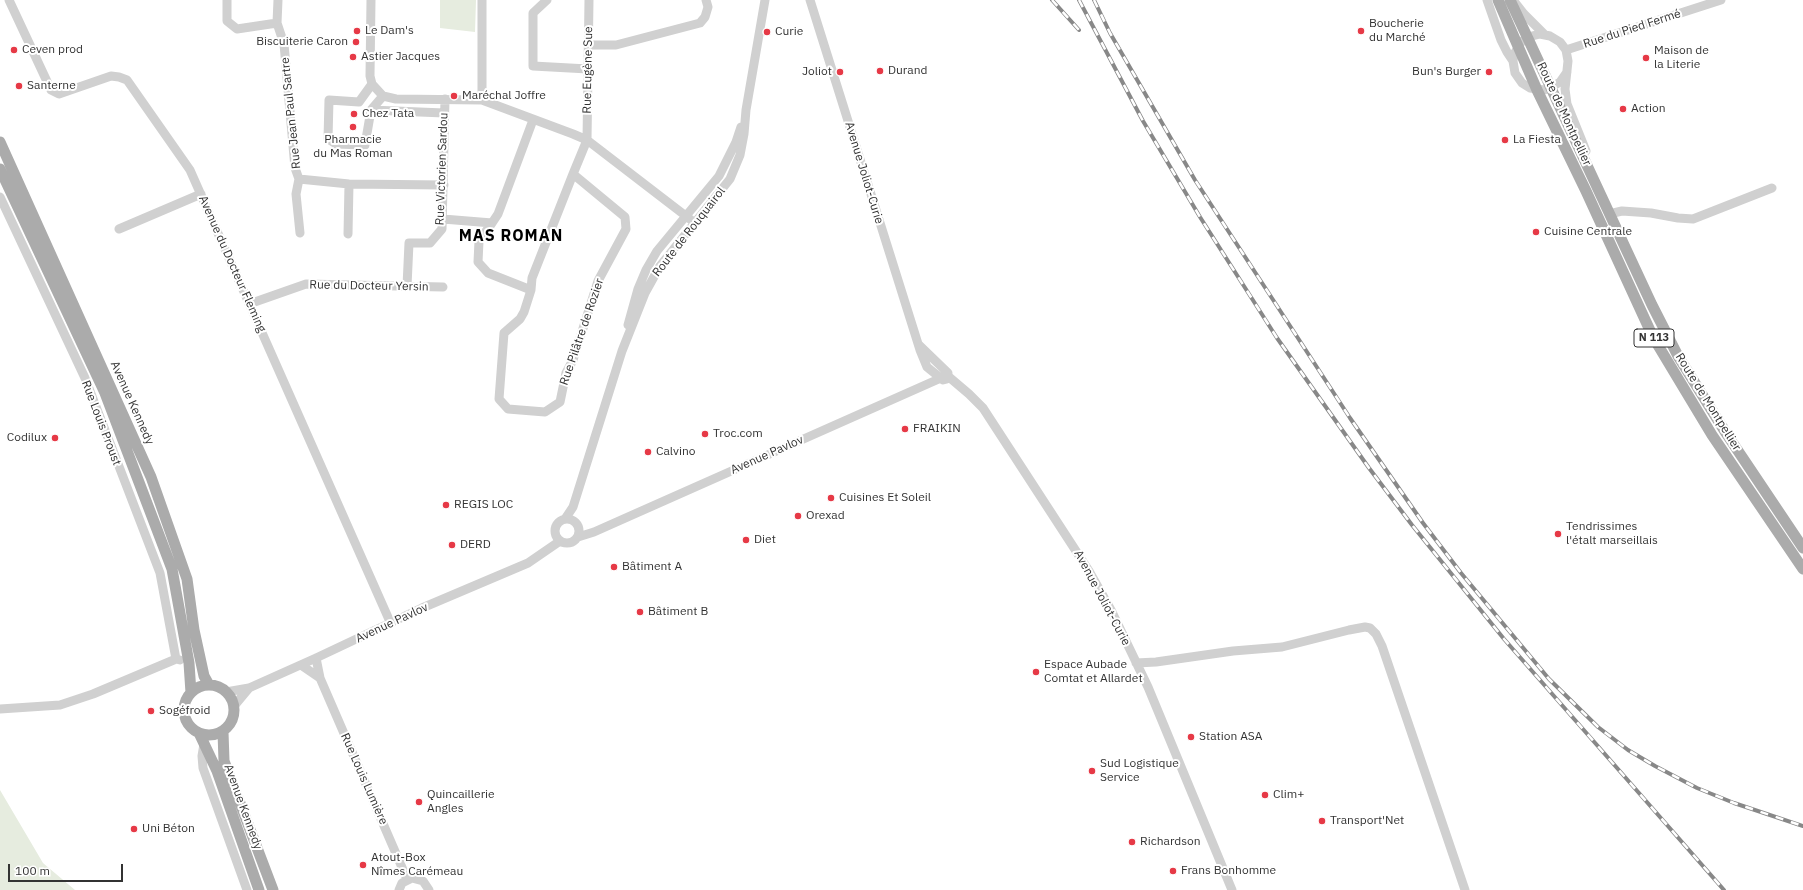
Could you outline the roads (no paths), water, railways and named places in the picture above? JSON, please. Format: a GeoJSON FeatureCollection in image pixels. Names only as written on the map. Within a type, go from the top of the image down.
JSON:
{"type":"FeatureCollection","features":[{"type":"Feature","properties":{"kind":"main road","name":"Route de Montpellier"},"geometry":{"type":"LineString","coordinates":[[1498,0],[1536,90],[1589,198],[1653,337],[1670,368],[1712,435],[1803,569]]}},
{"type":"Feature","properties":{"kind":"main road","name":"Route de Montpellier"},"geometry":{"type":"LineString","coordinates":[[1510,0],[1598,191],[1678,356],[1726,433],[1803,548]]}},
{"type":"Feature","properties":{"kind":"main road","name":"Avenue Kennedy"},"geometry":{"type":"LineString","coordinates":[[0,142],[151,477],[188,579],[194,630],[204,676],[209,685]]}},
{"type":"Feature","properties":{"kind":"main road","name":"Avenue Kennedy"},"geometry":{"type":"LineString","coordinates":[[0,169],[105,393],[172,569],[189,663],[191,693]]}},
{"type":"Feature","properties":{"kind":"main road"},"geometry":{"type":"LineString","coordinates":[[209,685],[221,688],[226,692],[230,696],[234,706],[232,721],[222,732],[207,735],[193,729],[185,716],[186,704],[191,693],[202,686],[209,685]]}},
{"type":"Feature","properties":{"kind":"main road","name":"Avenue Kennedy"},"geometry":{"type":"LineString","coordinates":[[222,732],[224,761],[273,890]]}},
{"type":"Feature","properties":{"kind":"main road","name":"Avenue Kennedy"},"geometry":{"type":"LineString","coordinates":[[200,733],[217,771],[259,890]]}},
{"type":"Feature","properties":{"kind":"street","name":"Avenue du Docteur Fleming"},"geometry":{"type":"LineString","coordinates":[[9,0],[51,90],[59,94],[111,76],[127,80],[190,170],[391,624]]}},
{"type":"Feature","properties":{"kind":"street"},"geometry":{"type":"LineString","coordinates":[[227,0],[227,20],[237,29],[277,23],[278,0]]}},
{"type":"Feature","properties":{"kind":"street"},"geometry":{"type":"LineString","coordinates":[[371,0],[370,76],[377,90],[396,99],[482,100],[588,140],[695,223]]}},
{"type":"Feature","properties":{"kind":"street"},"geometry":{"type":"LineString","coordinates":[[482,0],[482,100]]}},
{"type":"Feature","properties":{"kind":"street"},"geometry":{"type":"LineString","coordinates":[[546,0],[533,14],[533,66],[588,69]]}},
{"type":"Feature","properties":{"kind":"street","name":"Rue Eugène Sue"},"geometry":{"type":"LineString","coordinates":[[588,140],[590,0]]}},
{"type":"Feature","properties":{"kind":"street"},"geometry":{"type":"LineString","coordinates":[[589,45],[616,45],[700,23],[706,17],[708,7],[706,0]]}},
{"type":"Feature","properties":{"kind":"street","name":"Route de Rouquairol"},"geometry":{"type":"LineString","coordinates":[[566,520],[573,507],[622,351],[645,293],[660,266],[730,179],[740,155],[746,110],[765,0]]}},
{"type":"Feature","properties":{"kind":"street","name":"Avenue Joliot-Curie"},"geometry":{"type":"LineString","coordinates":[[810,0],[927,367],[942,375],[969,394],[983,408],[1090,571],[1136,663],[1232,890]]}},
{"type":"Feature","properties":{"kind":"street"},"geometry":{"type":"LineString","coordinates":[[1487,0],[1506,52],[1513,61]]}},
{"type":"Feature","properties":{"kind":"street"},"geometry":{"type":"LineString","coordinates":[[1513,0],[1524,14],[1545,35]]}},
{"type":"Feature","properties":{"kind":"street","name":"Rue du Pied Fermé"},"geometry":{"type":"LineString","coordinates":[[1566,50],[1721,0]]}},
{"type":"Feature","properties":{"kind":"street","name":"Rue Jean Paul Sartre"},"geometry":{"type":"LineString","coordinates":[[277,23],[284,44],[295,168],[299,179],[349,184],[444,185]]}},
{"type":"Feature","properties":{"kind":"street"},"geometry":{"type":"LineString","coordinates":[[1566,72],[1560,82],[1550,88],[1536,90],[1525,85],[1518,79],[1515,74],[1513,61],[1518,47],[1527,37],[1540,34],[1550,36],[1560,42],[1566,50],[1568,61],[1566,72],[1566,104],[1598,176],[1598,191]]}},
{"type":"Feature","properties":{"kind":"street"},"geometry":{"type":"LineString","coordinates":[[377,90],[371,110],[365,145],[336,144],[328,139],[329,100],[359,102],[377,90]]}},
{"type":"Feature","properties":{"kind":"street","name":"Rue Victorien Sardou"},"geometry":{"type":"LineString","coordinates":[[408,286],[409,243],[430,243],[442,229],[445,99]]}},
{"type":"Feature","properties":{"kind":"street"},"geometry":{"type":"LineString","coordinates":[[371,110],[444,113]]}},
{"type":"Feature","properties":{"kind":"street","name":"Route de Rouquairol"},"geometry":{"type":"LineString","coordinates":[[622,351],[630,312],[646,270],[657,251],[719,176],[736,142],[746,110]]}},
{"type":"Feature","properties":{"kind":"street"},"geometry":{"type":"LineString","coordinates":[[531,290],[488,273],[478,262],[479,241],[498,214],[534,120]]}},
{"type":"Feature","properties":{"kind":"street","name":"Rue Pilâtre de Rozier"},"geometry":{"type":"LineString","coordinates":[[573,174],[625,217],[626,229],[598,281],[573,360],[566,373],[560,402],[545,412],[508,409],[499,399],[504,333],[520,319],[531,290],[532,278],[573,174],[588,140]]}},
{"type":"Feature","properties":{"kind":"street"},"geometry":{"type":"LineString","coordinates":[[299,179],[296,194],[300,233]]}},
{"type":"Feature","properties":{"kind":"street"},"geometry":{"type":"LineString","coordinates":[[348,234],[349,184]]}},
{"type":"Feature","properties":{"kind":"street"},"geometry":{"type":"LineString","coordinates":[[1609,214],[1622,211],[1651,213],[1693,219],[1772,188]]}},
{"type":"Feature","properties":{"kind":"street"},"geometry":{"type":"LineString","coordinates":[[118,229],[200,194]]}},
{"type":"Feature","properties":{"kind":"street","name":"Rue Louis Proust"},"geometry":{"type":"LineString","coordinates":[[0,197],[85,378],[160,572],[176,659]]}},
{"type":"Feature","properties":{"kind":"street"},"geometry":{"type":"LineString","coordinates":[[443,219],[492,222]]}},
{"type":"Feature","properties":{"kind":"street","name":"Rue du Docteur Yersin"},"geometry":{"type":"LineString","coordinates":[[249,304],[306,284],[443,287]]}},
{"type":"Feature","properties":{"kind":"street","name":"Avenue Pavlov"},"geometry":{"type":"LineString","coordinates":[[578,530],[594,532],[942,375]]}},
{"type":"Feature","properties":{"kind":"street","name":"Route de Rouquairol"},"geometry":{"type":"LineString","coordinates":[[573,507],[578,530]]}},
{"type":"Feature","properties":{"kind":"street"},"geometry":{"type":"LineString","coordinates":[[566,520],[578,530],[570,543],[558,538],[555,530],[558,523],[566,520]]}},
{"type":"Feature","properties":{"kind":"street","name":"Avenue Pavlov"},"geometry":{"type":"LineString","coordinates":[[226,692],[249,688],[391,624],[422,608],[528,563],[558,538]]}},
{"type":"Feature","properties":{"kind":"street"},"geometry":{"type":"LineString","coordinates":[[1136,663],[1156,662],[1233,651],[1282,647],[1349,630],[1365,627],[1370,628],[1376,634],[1382,646],[1465,890]]}},
{"type":"Feature","properties":{"kind":"street","name":"Rue Louis Lumière"},"geometry":{"type":"LineString","coordinates":[[316,658],[320,678],[407,879]]}},
{"type":"Feature","properties":{"kind":"street"},"geometry":{"type":"LineString","coordinates":[[0,709],[60,705],[93,694],[176,659],[189,663]]}},
{"type":"Feature","properties":{"kind":"street"},"geometry":{"type":"LineString","coordinates":[[301,665],[320,678]]}},
{"type":"Feature","properties":{"kind":"street","name":"Avenue Pavlov"},"geometry":{"type":"LineString","coordinates":[[234,706],[249,688]]}},
{"type":"Feature","properties":{"kind":"street"},"geometry":{"type":"LineString","coordinates":[[204,744],[202,756],[203,768],[247,890]]}},
{"type":"Feature","properties":{"kind":"street"},"geometry":{"type":"LineString","coordinates":[[399,890],[402,883],[407,879],[412,878],[423,881],[429,890]]}},
{"type":"Feature","properties":{"kind":"railway"},"geometry":{"type":"LineString","coordinates":[[1052,0],[1079,30]]}},
{"type":"Feature","properties":{"kind":"railway"},"geometry":{"type":"LineString","coordinates":[[1079,0],[1143,121],[1200,217],[1277,338],[1369,468],[1412,525],[1504,639],[1724,890]]}},
{"type":"Feature","properties":{"kind":"railway"},"geometry":{"type":"LineString","coordinates":[[1094,0],[1110,33],[1195,180],[1350,418],[1423,523],[1461,573],[1549,679],[1598,727],[1628,750],[1655,766],[1697,788],[1734,803],[1803,826]]}},
{"type":"Feature","properties":{"kind":"place","name":"Le Dam's"},"geometry":{"type":"Point","coordinates":[357,31]}},
{"type":"Feature","properties":{"kind":"place","name":"Boucherie du Marché"},"geometry":{"type":"Point","coordinates":[1361,31]}},
{"type":"Feature","properties":{"kind":"place","name":"Curie"},"geometry":{"type":"Point","coordinates":[767,32]}},
{"type":"Feature","properties":{"kind":"place","name":"Biscuiterie Caron"},"geometry":{"type":"Point","coordinates":[356,42]}},
{"type":"Feature","properties":{"kind":"place","name":"Ceven prod"},"geometry":{"type":"Point","coordinates":[14,50]}},
{"type":"Feature","properties":{"kind":"place","name":"Astier Jacques"},"geometry":{"type":"Point","coordinates":[353,57]}},
{"type":"Feature","properties":{"kind":"place","name":"Maison de la Literie"},"geometry":{"type":"Point","coordinates":[1646,58]}},
{"type":"Feature","properties":{"kind":"place","name":"Durand"},"geometry":{"type":"Point","coordinates":[880,71]}},
{"type":"Feature","properties":{"kind":"place","name":"Joliot"},"geometry":{"type":"Point","coordinates":[840,72]}},
{"type":"Feature","properties":{"kind":"place","name":"Bun's Burger"},"geometry":{"type":"Point","coordinates":[1489,72]}},
{"type":"Feature","properties":{"kind":"place","name":"Santerne"},"geometry":{"type":"Point","coordinates":[19,86]}},
{"type":"Feature","properties":{"kind":"place","name":"Maréchal Joffre"},"geometry":{"type":"Point","coordinates":[454,96]}},
{"type":"Feature","properties":{"kind":"place","name":"Action"},"geometry":{"type":"Point","coordinates":[1623,109]}},
{"type":"Feature","properties":{"kind":"place","name":"Chez Tata"},"geometry":{"type":"Point","coordinates":[354,114]}},
{"type":"Feature","properties":{"kind":"place","name":"Pharmacie du Mas Roman"},"geometry":{"type":"Point","coordinates":[353,127]}},
{"type":"Feature","properties":{"kind":"place","name":"La Fiesta"},"geometry":{"type":"Point","coordinates":[1505,140]}},
{"type":"Feature","properties":{"kind":"place","name":"Cuisine Centrale"},"geometry":{"type":"Point","coordinates":[1536,232]}},
{"type":"Feature","properties":{"kind":"place","name":"FRAIKIN"},"geometry":{"type":"Point","coordinates":[905,429]}},
{"type":"Feature","properties":{"kind":"place","name":"Troc.com"},"geometry":{"type":"Point","coordinates":[705,434]}},
{"type":"Feature","properties":{"kind":"place","name":"Codilux"},"geometry":{"type":"Point","coordinates":[55,438]}},
{"type":"Feature","properties":{"kind":"place","name":"Calvino"},"geometry":{"type":"Point","coordinates":[648,452]}},
{"type":"Feature","properties":{"kind":"place","name":"Cuisines Et Soleil"},"geometry":{"type":"Point","coordinates":[831,498]}},
{"type":"Feature","properties":{"kind":"place","name":"REGIS LOC"},"geometry":{"type":"Point","coordinates":[446,505]}},
{"type":"Feature","properties":{"kind":"place","name":"Orexad"},"geometry":{"type":"Point","coordinates":[798,516]}},
{"type":"Feature","properties":{"kind":"place","name":"Tendrissimes l'étalt marseillais"},"geometry":{"type":"Point","coordinates":[1558,534]}},
{"type":"Feature","properties":{"kind":"place","name":"Diet"},"geometry":{"type":"Point","coordinates":[746,540]}},
{"type":"Feature","properties":{"kind":"place","name":"DERD"},"geometry":{"type":"Point","coordinates":[452,545]}},
{"type":"Feature","properties":{"kind":"place","name":"Bâtiment A"},"geometry":{"type":"Point","coordinates":[614,567]}},
{"type":"Feature","properties":{"kind":"place","name":"Bâtiment B"},"geometry":{"type":"Point","coordinates":[640,612]}},
{"type":"Feature","properties":{"kind":"place","name":"Espace Aubade Comtat et Allardet"},"geometry":{"type":"Point","coordinates":[1036,672]}},
{"type":"Feature","properties":{"kind":"place","name":"Sogéfroid"},"geometry":{"type":"Point","coordinates":[151,711]}},
{"type":"Feature","properties":{"kind":"place","name":"Station ASA"},"geometry":{"type":"Point","coordinates":[1191,737]}},
{"type":"Feature","properties":{"kind":"place","name":"Sud Logistique Service"},"geometry":{"type":"Point","coordinates":[1092,771]}},
{"type":"Feature","properties":{"kind":"place","name":"Clim+"},"geometry":{"type":"Point","coordinates":[1265,795]}},
{"type":"Feature","properties":{"kind":"place","name":"Quincaillerie Angles"},"geometry":{"type":"Point","coordinates":[419,802]}},
{"type":"Feature","properties":{"kind":"place","name":"Transport'Net"},"geometry":{"type":"Point","coordinates":[1322,821]}},
{"type":"Feature","properties":{"kind":"place","name":"Uni Béton"},"geometry":{"type":"Point","coordinates":[134,829]}},
{"type":"Feature","properties":{"kind":"place","name":"Richardson"},"geometry":{"type":"Point","coordinates":[1132,842]}},
{"type":"Feature","properties":{"kind":"place","name":"Atout-Box Nîmes Carémeau"},"geometry":{"type":"Point","coordinates":[363,865]}},
{"type":"Feature","properties":{"kind":"place","name":"Frans Bonhomme"},"geometry":{"type":"Point","coordinates":[1173,871]}},
{"type":"Feature","properties":{"kind":"district","name":"MAS ROMAN"},"geometry":{"type":"Point","coordinates":[511,236]}}]}
